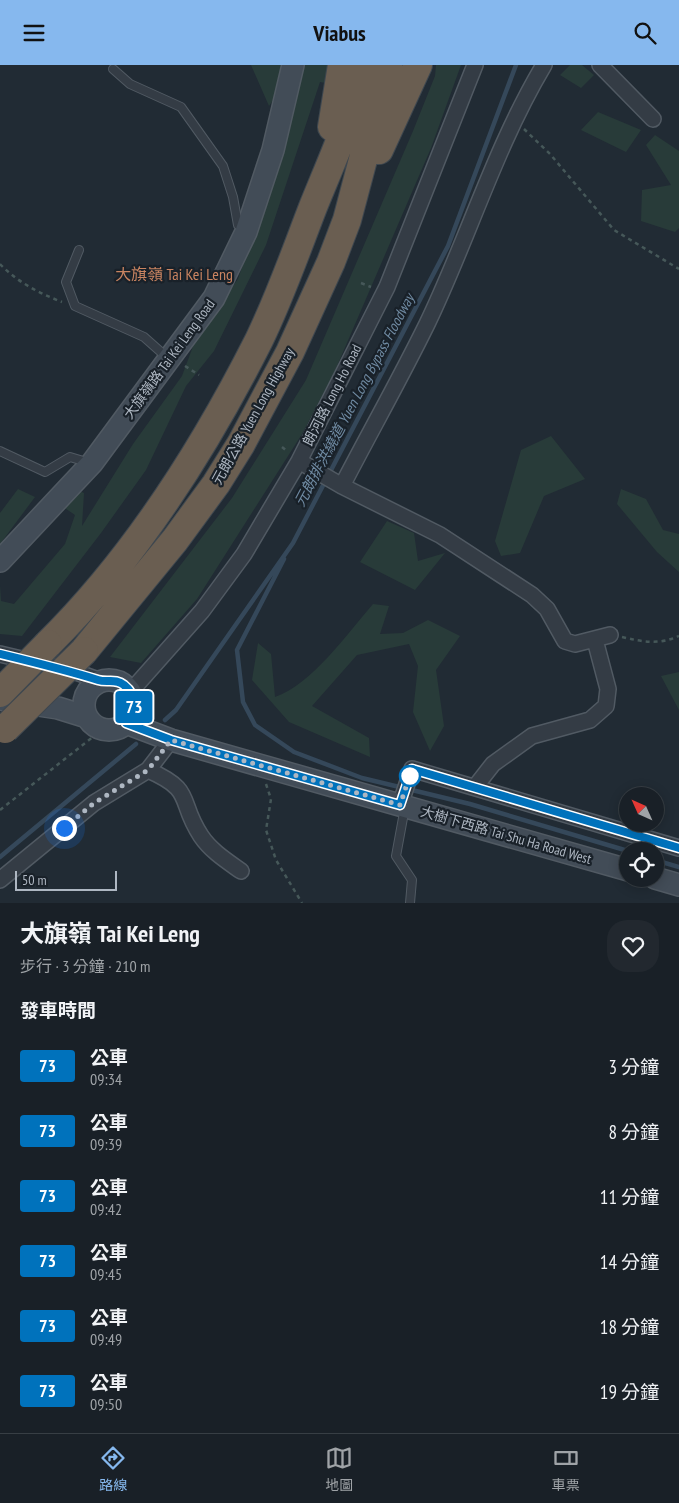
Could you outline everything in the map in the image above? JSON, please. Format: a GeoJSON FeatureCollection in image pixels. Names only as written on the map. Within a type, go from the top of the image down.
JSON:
{"type":"FeatureCollection","features":[{"type":"Feature","properties":{"kind":"highway"},"geometry":{"type":"LineString","coordinates":[[325,178],[342,65]]}},
{"type":"Feature","properties":{"kind":"highway"},"geometry":{"type":"LineString","coordinates":[[0,693],[48,644],[127,553],[170,492],[210,429],[259,339],[352,109],[365,65]]}},
{"type":"Feature","properties":{"kind":"highway","name":"元朗公路 Yuen Long Highway"},"geometry":{"type":"LineString","coordinates":[[2,731],[84,651],[175,540],[216,484],[241,444],[314,303],[347,220],[388,65]]}},
{"type":"Feature","properties":{"kind":"highway"},"geometry":{"type":"LineString","coordinates":[[347,220],[418,65]]}},
{"type":"Feature","properties":{"kind":"street","name":"大旗嶺路 Tai Kei Leng Road"},"geometry":{"type":"LineString","coordinates":[[0,561],[92,463],[214,299],[246,232],[273,150],[293,65]]}},
{"type":"Feature","properties":{"kind":"street","name":"朗河路 Long Ho Road"},"geometry":{"type":"LineString","coordinates":[[131,691],[202,611],[244,553],[302,463],[387,287],[475,65]]}},
{"type":"Feature","properties":{"kind":"street"},"geometry":{"type":"LineString","coordinates":[[342,486],[426,325],[466,236],[488,177],[530,89],[544,65]]}},
{"type":"Feature","properties":{"kind":"street"},"geometry":{"type":"LineString","coordinates":[[600,65],[653,119]]}},
{"type":"Feature","properties":{"kind":"street"},"geometry":{"type":"LineString","coordinates":[[302,463],[342,486],[440,535],[532,595],[547,609],[565,641],[575,644],[610,635]]}},
{"type":"Feature","properties":{"kind":"street"},"geometry":{"type":"LineString","coordinates":[[475,787],[493,764],[532,736],[590,720],[606,706],[608,689],[594,640]]}},
{"type":"Feature","properties":{"kind":"street"},"geometry":{"type":"LineString","coordinates":[[0,654],[76,672],[101,681]]}},
{"type":"Feature","properties":{"kind":"street"},"geometry":{"type":"LineString","coordinates":[[0,699],[58,708],[95,723],[115,729],[126,723],[134,708],[131,691],[123,683],[112,680],[101,681],[94,685],[85,700],[95,723]]}},
{"type":"Feature","properties":{"kind":"street","name":"大樹下西路 Tai Shu Ha Road West"},"geometry":{"type":"LineString","coordinates":[[126,723],[171,740],[619,867]]}},
{"type":"Feature","properties":{"kind":"street"},"geometry":{"type":"LineString","coordinates":[[0,880],[94,803],[148,770],[171,740]]}},
{"type":"Feature","properties":{"kind":"street"},"geometry":{"type":"LineString","coordinates":[[403,806],[412,769],[679,848]]}},
{"type":"Feature","properties":{"kind":"street"},"geometry":{"type":"LineString","coordinates":[[148,770],[165,777],[179,788],[200,835],[217,854],[242,871]]}},
{"type":"Feature","properties":{"kind":"street"},"geometry":{"type":"LineString","coordinates":[[664,881],[679,885]]}},
{"type":"Feature","properties":{"kind":"lane"},"geometry":{"type":"LineString","coordinates":[[113,69],[130,84],[181,107],[223,166],[233,197],[238,225],[246,232]]}},
{"type":"Feature","properties":{"kind":"lane"},"geometry":{"type":"LineString","coordinates":[[79,250],[66,282],[75,306],[144,337],[162,353],[172,357]]}},
{"type":"Feature","properties":{"kind":"lane"},"geometry":{"type":"LineString","coordinates":[[0,451],[45,472],[70,457],[92,463]]}},
{"type":"Feature","properties":{"kind":"lane"},"geometry":{"type":"LineString","coordinates":[[403,806],[396,856],[397,861],[411,874],[410,903]]}},
{"type":"Feature","properties":{"kind":"path"},"geometry":{"type":"LineString","coordinates":[[516,121],[550,154],[614,230],[679,269]]}},
{"type":"Feature","properties":{"kind":"path"},"geometry":{"type":"LineString","coordinates":[[0,264],[10,275],[42,294],[75,306]]}},
{"type":"Feature","properties":{"kind":"path"},"geometry":{"type":"LineString","coordinates":[[610,635],[648,643],[665,643],[679,636]]}},
{"type":"Feature","properties":{"kind":"path"},"geometry":{"type":"LineString","coordinates":[[0,810],[95,723]]}},
{"type":"Feature","properties":{"kind":"path"},"geometry":{"type":"LineString","coordinates":[[261,766],[271,799],[266,830],[276,860],[302,903]]}},
{"type":"Feature","properties":{"kind":"green space"},"geometry":{"type":"Polygon","coordinates":[[[251,65],[328,65],[325,83],[320,82],[266,245],[214,351],[186,386],[146,470],[101,533],[22,636],[0,634],[0,585],[1,601],[14,604],[65,544],[75,515],[56,502],[65,485],[84,493],[82,526],[133,444],[182,376],[198,333],[238,279],[252,238],[280,90],[269,106],[251,65]]]}},
{"type":"Feature","properties":{"kind":"green space"},"geometry":{"type":"Polygon","coordinates":[[[436,65],[461,65],[431,148],[334,373],[302,434],[197,599],[141,663],[110,657],[232,498],[306,380],[413,131],[435,76],[436,65]]]}},
{"type":"Feature","properties":{"kind":"green space"},"geometry":{"type":"Polygon","coordinates":[[[570,65],[582,65],[594,75],[581,88],[560,75],[570,65]]]}},
{"type":"Feature","properties":{"kind":"green space"},"geometry":{"type":"Polygon","coordinates":[[[598,112],[641,130],[626,152],[581,130],[598,112]]]}},
{"type":"Feature","properties":{"kind":"green space"},"geometry":{"type":"Polygon","coordinates":[[[655,135],[679,151],[679,228],[675,232],[641,221],[642,190],[671,185],[646,145],[655,135]]]}},
{"type":"Feature","properties":{"kind":"green space"},"geometry":{"type":"Polygon","coordinates":[[[551,436],[585,479],[544,496],[520,553],[501,556],[495,541],[521,450],[551,436]]]}},
{"type":"Feature","properties":{"kind":"green space"},"geometry":{"type":"Polygon","coordinates":[[[18,489],[35,497],[0,544],[0,513],[18,489]]]}},
{"type":"Feature","properties":{"kind":"green space"},"geometry":{"type":"Polygon","coordinates":[[[621,489],[646,499],[663,530],[679,534],[679,572],[657,552],[617,504],[621,489]]]}},
{"type":"Feature","properties":{"kind":"green space"},"geometry":{"type":"Polygon","coordinates":[[[387,521],[414,533],[418,561],[445,553],[415,590],[360,562],[387,521]]]}},
{"type":"Feature","properties":{"kind":"green space"},"geometry":{"type":"Polygon","coordinates":[[[373,604],[389,606],[380,634],[403,633],[428,620],[460,636],[436,670],[444,726],[430,751],[413,712],[418,666],[409,644],[357,655],[312,706],[369,738],[370,757],[289,722],[252,680],[258,643],[271,654],[275,697],[289,691],[328,657],[373,604]]]}},
{"type":"Feature","properties":{"kind":"green space"},"geometry":{"type":"Polygon","coordinates":[[[679,672],[679,710],[661,676],[679,672]]]}},
{"type":"Feature","properties":{"kind":"waterway","name":"元朗排洪繞道 Yuen Long Bypass Floodway"},"geometry":{"type":"LineString","coordinates":[[165,720],[176,710],[293,543],[448,246],[516,65]]}},
{"type":"Feature","properties":{"kind":"waterway"},"geometry":{"type":"LineString","coordinates":[[284,559],[237,650],[243,702],[255,725],[294,752],[362,778],[470,804],[619,848]]}},
{"type":"Feature","properties":{"kind":"waterway","name":"元朗排洪繞道 Yuen Long Bypass Floodway"},"geometry":{"type":"LineString","coordinates":[[0,857],[136,744]]}},
{"type":"Feature","properties":{"kind":"waterway"},"geometry":{"type":"LineString","coordinates":[[664,863],[679,867]]}},
{"type":"Feature","properties":{"kind":"bus line","name":"73"},"geometry":{"type":"LineString","coordinates":[[0,654],[76,672],[101,681],[112,680],[123,683],[131,691],[134,702],[133,713],[126,723],[171,740],[261,766],[400,805],[412,769],[679,848]]}},
{"type":"Feature","properties":{"kind":"district","name":"大旗嶺 Tai Kei Leng"},"geometry":{"type":"Point","coordinates":[174,274]}},
{"type":"Feature","properties":{"kind":"route"},"geometry":{"type":"LineString","coordinates":[[64,828],[94,803],[148,770],[171,740],[400,805],[412,769],[410,776]]}}]}
